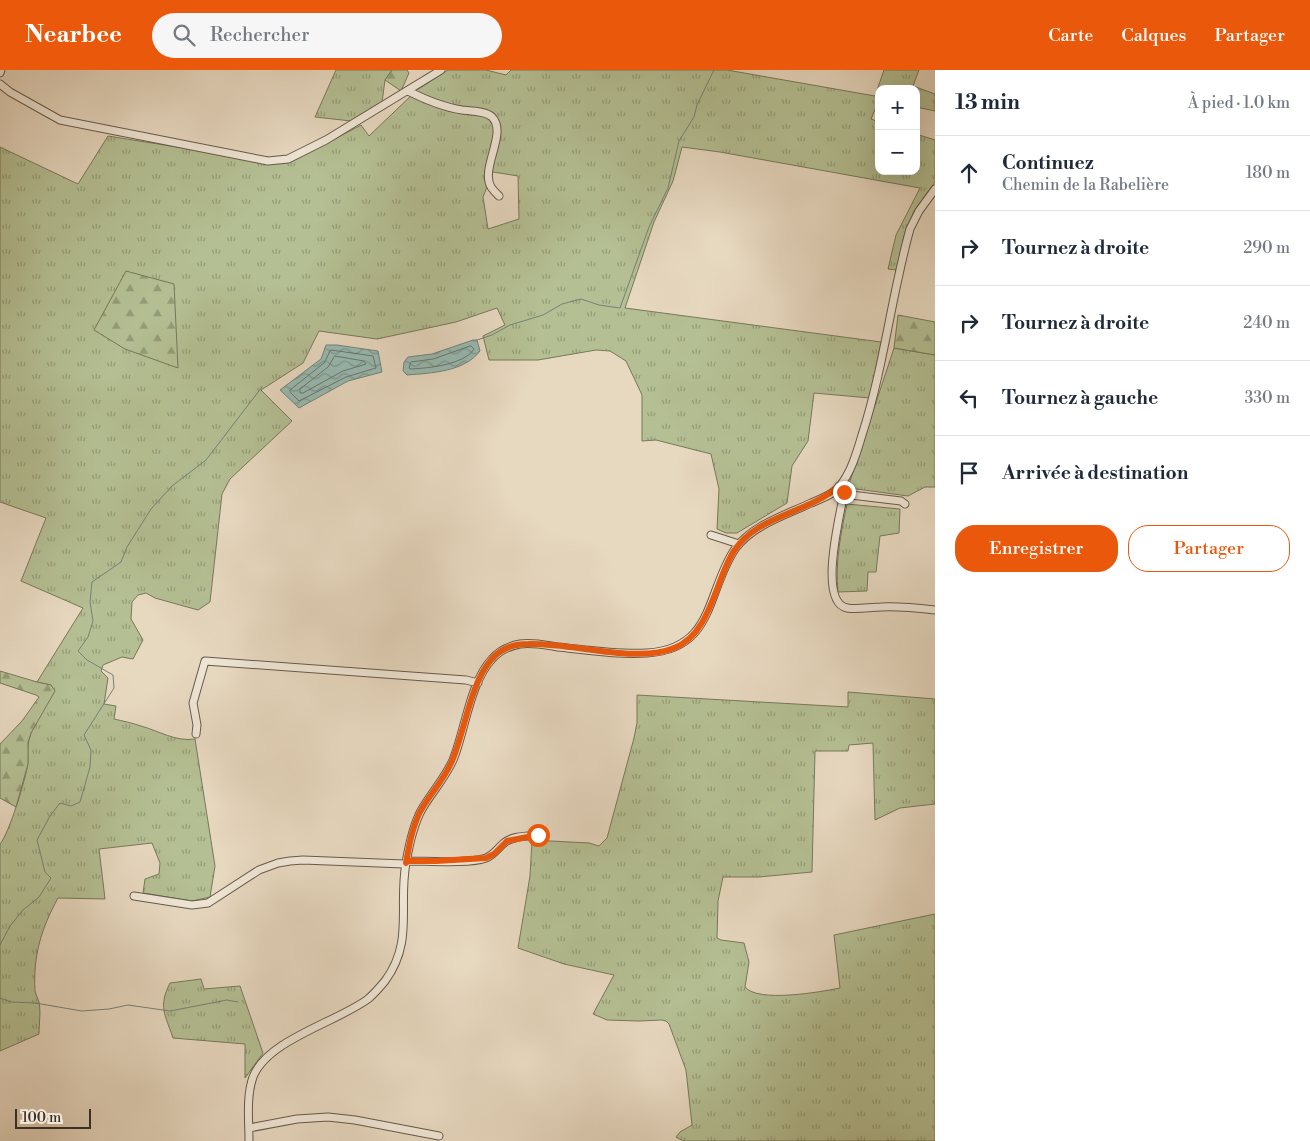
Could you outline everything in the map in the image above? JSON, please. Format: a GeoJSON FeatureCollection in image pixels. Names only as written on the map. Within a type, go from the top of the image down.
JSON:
{"type":"FeatureCollection","features":[{"type":"Feature","properties":{"kind":"street"},"geometry":{"type":"LineString","coordinates":[[0,84],[10,92],[60,120],[268,161],[288,159],[305,151],[441,70]]}},
{"type":"Feature","properties":{"kind":"street"},"geometry":{"type":"LineString","coordinates":[[408,91],[432,103],[488,114],[493,118],[496,126],[496,137],[488,176],[491,187],[499,196]]}},
{"type":"Feature","properties":{"kind":"street"},"geometry":{"type":"LineString","coordinates":[[935,189],[919,211],[910,229],[873,399],[842,489],[832,572],[834,594],[839,603],[848,608],[903,607],[935,610]]}},
{"type":"Feature","properties":{"kind":"street"},"geometry":{"type":"LineString","coordinates":[[842,489],[852,495],[905,504]]}},
{"type":"Feature","properties":{"kind":"street"},"geometry":{"type":"LineString","coordinates":[[248,1141],[251,1084],[255,1072],[263,1061],[278,1049],[366,1000],[387,978],[397,962],[402,946],[404,928],[404,878],[406,863],[418,818],[444,778],[453,760],[478,683],[492,658],[504,649],[518,645],[535,644],[640,654],[661,652],[680,646],[694,634],[700,625],[729,560],[739,544],[760,528],[842,489]]}},
{"type":"Feature","properties":{"kind":"street"},"geometry":{"type":"LineString","coordinates":[[711,535],[739,544]]}},
{"type":"Feature","properties":{"kind":"street"},"geometry":{"type":"LineString","coordinates":[[196,734],[197,725],[193,703],[205,661],[466,680],[478,683]]}},
{"type":"Feature","properties":{"kind":"street"},"geometry":{"type":"LineString","coordinates":[[134,896],[192,905],[208,903],[259,870],[278,863],[303,860],[404,864],[408,861],[486,858],[494,854],[507,841],[538,835]]}},
{"type":"Feature","properties":{"kind":"street"},"geometry":{"type":"LineString","coordinates":[[249,1128],[297,1119],[328,1117],[439,1136]]}},
{"type":"Feature","properties":{"kind":"green space"},"geometry":{"type":"Polygon","coordinates":[[[336,70],[392,70],[385,80],[382,102],[351,121],[315,117],[336,70]]]}},
{"type":"Feature","properties":{"kind":"green space"},"geometry":{"type":"Polygon","coordinates":[[[392,70],[407,70],[409,73],[401,91],[385,80],[392,70]]]}},
{"type":"Feature","properties":{"kind":"green space"},"geometry":{"type":"Polygon","coordinates":[[[448,70],[486,70],[506,75],[511,70],[727,70],[875,96],[875,110],[871,119],[875,120],[875,175],[920,175],[920,135],[935,140],[935,182],[914,211],[904,236],[897,270],[888,269],[896,235],[920,188],[720,152],[682,147],[673,181],[654,222],[625,308],[881,342],[870,398],[814,393],[808,441],[792,466],[787,503],[737,533],[726,533],[717,529],[719,489],[711,454],[656,440],[642,441],[642,395],[626,361],[610,351],[596,350],[538,360],[489,360],[483,336],[505,325],[497,308],[456,322],[377,339],[319,331],[303,363],[261,390],[292,421],[230,479],[222,494],[210,602],[198,610],[155,598],[146,593],[138,595],[132,602],[131,619],[143,640],[133,659],[122,657],[103,665],[101,671],[108,678],[104,704],[116,706],[114,719],[138,725],[174,738],[195,739],[215,866],[210,897],[192,901],[143,893],[145,879],[159,874],[160,863],[152,843],[99,849],[105,899],[58,898],[39,943],[35,966],[35,991],[40,1006],[39,1034],[0,1051],[0,844],[12,818],[24,781],[31,734],[54,691],[51,685],[37,682],[83,608],[21,581],[46,518],[0,502],[0,147],[78,184],[108,136],[277,163],[293,161],[361,125],[369,136],[417,90],[448,70]],[[493,172],[483,197],[488,229],[519,219],[518,176],[493,172]]]}},
{"type":"Feature","properties":{"kind":"green space"},"geometry":{"type":"Polygon","coordinates":[[[884,70],[919,70],[913,85],[879,85],[884,70]]]}},
{"type":"Feature","properties":{"kind":"green space"},"geometry":{"type":"Polygon","coordinates":[[[920,89],[935,94],[935,111],[920,108],[920,89]]]}},
{"type":"Feature","properties":{"kind":"green space"},"geometry":{"type":"Polygon","coordinates":[[[126,271],[174,284],[178,368],[125,349],[94,330],[126,271]]]}},
{"type":"Feature","properties":{"kind":"green space"},"geometry":{"type":"Polygon","coordinates":[[[898,315],[935,322],[935,355],[894,348],[898,315]]]}},
{"type":"Feature","properties":{"kind":"green space"},"geometry":{"type":"Polygon","coordinates":[[[894,348],[935,355],[935,487],[925,487],[908,496],[849,488],[894,348]]]}},
{"type":"Feature","properties":{"kind":"green space"},"geometry":{"type":"Polygon","coordinates":[[[847,504],[900,509],[899,533],[880,536],[876,572],[868,572],[867,591],[838,592],[838,558],[847,504]]]}},
{"type":"Feature","properties":{"kind":"green space"},"geometry":{"type":"Polygon","coordinates":[[[0,671],[51,685],[55,691],[31,733],[28,742],[28,764],[16,807],[0,798],[0,744],[22,721],[39,697],[0,683],[0,671]]]}},
{"type":"Feature","properties":{"kind":"green space"},"geometry":{"type":"Polygon","coordinates":[[[848,692],[935,699],[935,804],[900,808],[875,820],[873,743],[849,745],[848,751],[815,751],[812,872],[759,877],[723,877],[718,901],[717,938],[744,943],[749,962],[745,987],[752,992],[775,995],[805,994],[840,988],[834,935],[935,914],[935,1141],[683,1141],[676,1137],[680,1132],[692,1125],[686,1070],[669,1024],[662,1020],[607,1020],[593,1014],[614,975],[564,964],[518,948],[530,876],[532,840],[589,843],[599,846],[607,838],[634,738],[637,723],[637,695],[848,707],[848,692]]]}},
{"type":"Feature","properties":{"kind":"green space"},"geometry":{"type":"Polygon","coordinates":[[[201,979],[204,989],[240,986],[263,1053],[245,1078],[245,1044],[173,1038],[164,1011],[166,991],[170,983],[201,979]]]}},
{"type":"Feature","properties":{"kind":"water"},"geometry":{"type":"Polygon","coordinates":[[[477,340],[480,351],[473,358],[456,367],[407,375],[403,371],[404,362],[408,357],[432,354],[477,340]]]}},
{"type":"Feature","properties":{"kind":"water"},"geometry":{"type":"Polygon","coordinates":[[[326,345],[378,351],[382,372],[348,381],[299,408],[280,390],[321,359],[326,345]]]}},
{"type":"Feature","properties":{"kind":"waterway"},"geometry":{"type":"LineString","coordinates":[[477,340],[492,335],[510,325],[543,315],[562,304],[581,299],[599,305],[620,308],[649,227],[668,188],[679,141],[694,117],[697,105],[714,70]]}},
{"type":"Feature","properties":{"kind":"waterway"},"geometry":{"type":"LineString","coordinates":[[0,945],[10,926],[23,910],[39,897],[51,878],[45,872],[37,840],[50,816],[60,803],[71,806],[80,802],[90,767],[91,750],[84,735],[114,688],[113,675],[87,660],[78,651],[88,637],[93,621],[90,602],[92,582],[121,562],[127,547],[151,509],[172,486],[206,460],[262,387]]}},
{"type":"Feature","properties":{"kind":"waterway"},"geometry":{"type":"LineString","coordinates":[[0,998],[11,1002],[35,1003],[82,1011],[109,1009],[128,1005],[170,1011],[227,1000],[238,1002]]}},
{"type":"Feature","properties":{"kind":"route"},"geometry":{"type":"LineString","coordinates":[[538,835],[511,839],[502,844],[494,854],[486,858],[475,860],[408,861],[406,863],[420,812],[449,768],[478,683],[483,671],[492,658],[504,649],[529,644],[634,654],[674,649],[694,634],[700,625],[729,560],[745,538],[769,523],[827,496],[839,486],[844,492]]}}]}
